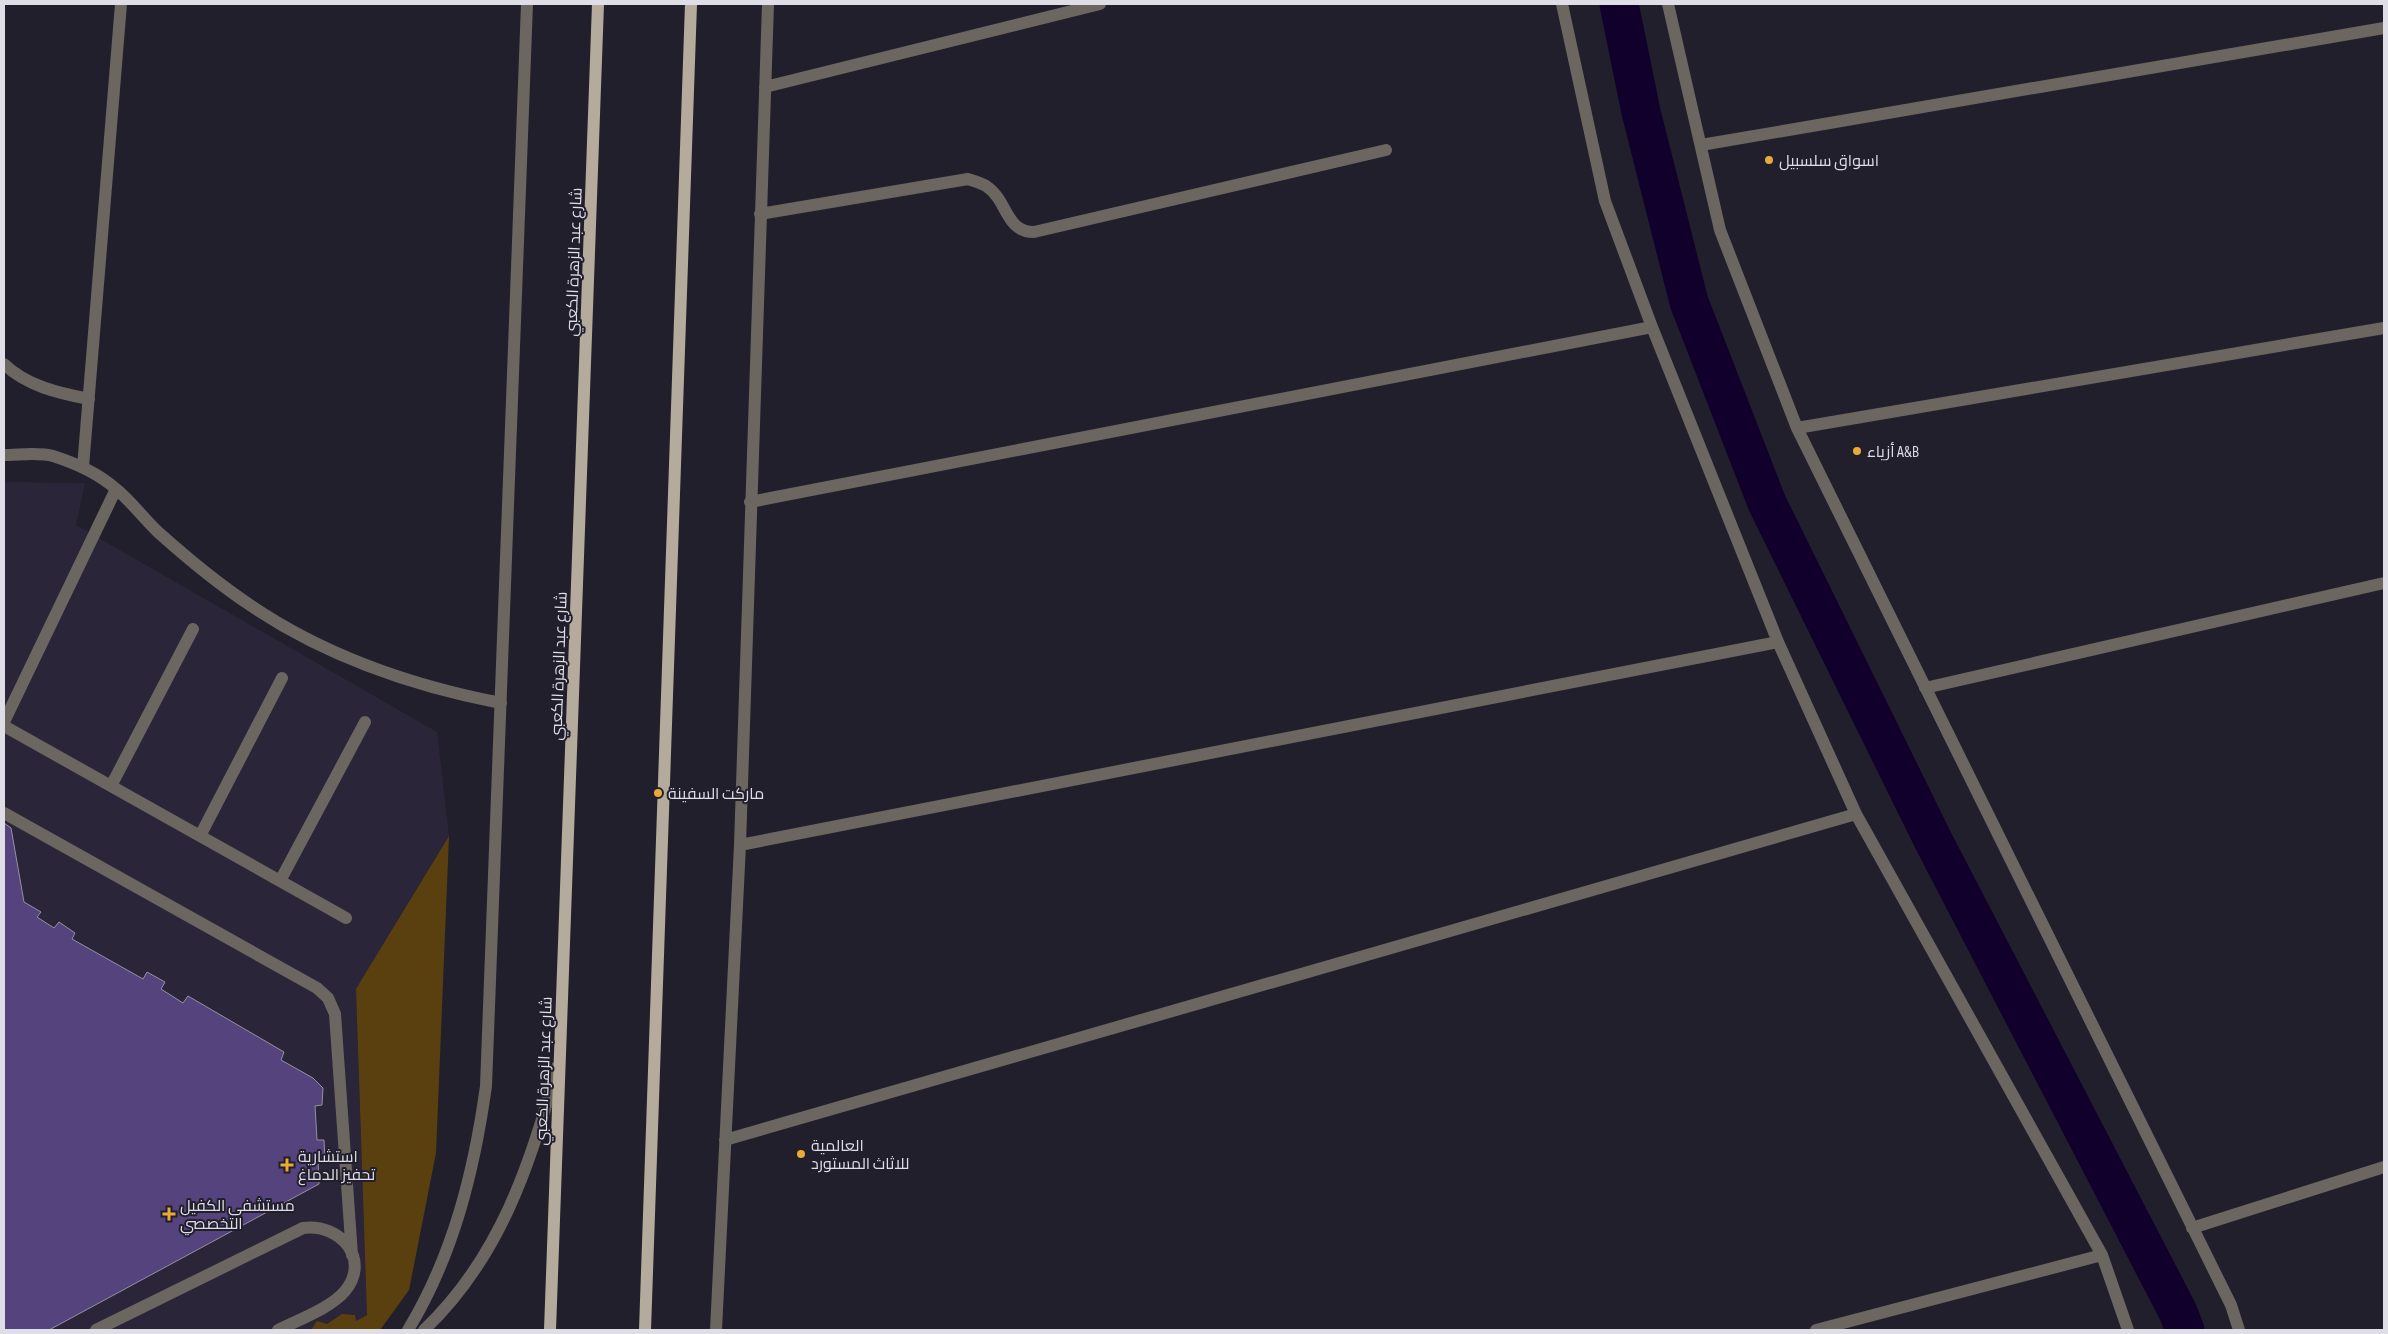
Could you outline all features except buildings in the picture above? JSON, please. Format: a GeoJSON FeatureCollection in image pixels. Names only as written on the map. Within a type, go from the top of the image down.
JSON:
{"type":"FeatureCollection","features":[{"type":"Feature","properties":{"kind":"main road","name":"شارع عبد الزهرة الكعبي"},"geometry":{"type":"LineString","coordinates":[[550,1330],[598,4]]}},
{"type":"Feature","properties":{"kind":"main road"},"geometry":{"type":"LineString","coordinates":[[645,1330],[691,4]]}},
{"type":"Feature","properties":{"kind":"street"},"geometry":{"type":"LineString","coordinates":[[83,467],[121,4]]}},
{"type":"Feature","properties":{"kind":"street"},"geometry":{"type":"LineString","coordinates":[[408,1330],[433,1283],[462,1208],[479,1139],[486,1086],[527,4]]}},
{"type":"Feature","properties":{"kind":"street"},"geometry":{"type":"LineString","coordinates":[[716,1330],[740,845],[768,4]]}},
{"type":"Feature","properties":{"kind":"street"},"geometry":{"type":"LineString","coordinates":[[765,87],[1100,4]]}},
{"type":"Feature","properties":{"kind":"street"},"geometry":{"type":"LineString","coordinates":[[1562,4],[1605,200],[1652,327],[1778,642],[1856,814],[2102,1255],[2128,1330]]}},
{"type":"Feature","properties":{"kind":"street"},"geometry":{"type":"LineString","coordinates":[[1668,4],[1720,230],[1797,428],[2230,1305],[2239,1330]]}},
{"type":"Feature","properties":{"kind":"street"},"geometry":{"type":"LineString","coordinates":[[1701,145],[2384,28]]}},
{"type":"Feature","properties":{"kind":"street"},"geometry":{"type":"LineString","coordinates":[[760,214],[968,179],[986,187],[1001,202],[1014,225],[1023,232],[1034,232],[1386,150]]}},
{"type":"Feature","properties":{"kind":"street"},"geometry":{"type":"LineString","coordinates":[[750,502],[1652,327]]}},
{"type":"Feature","properties":{"kind":"street"},"geometry":{"type":"LineString","coordinates":[[1797,428],[2384,328]]}},
{"type":"Feature","properties":{"kind":"street"},"geometry":{"type":"LineString","coordinates":[[4,364],[14,373],[48,391],[88,399]]}},
{"type":"Feature","properties":{"kind":"street"},"geometry":{"type":"LineString","coordinates":[[4,455],[50,455],[83,467],[116,488],[156,530],[202,570],[251,606],[304,637],[382,671],[443,690],[501,703]]}},
{"type":"Feature","properties":{"kind":"street"},"geometry":{"type":"LineString","coordinates":[[4,722],[116,488]]}},
{"type":"Feature","properties":{"kind":"street"},"geometry":{"type":"LineString","coordinates":[[1925,688],[2384,583]]}},
{"type":"Feature","properties":{"kind":"street"},"geometry":{"type":"LineString","coordinates":[[111,786],[193,629]]}},
{"type":"Feature","properties":{"kind":"street"},"geometry":{"type":"LineString","coordinates":[[740,845],[1778,642]]}},
{"type":"Feature","properties":{"kind":"street"},"geometry":{"type":"LineString","coordinates":[[200,836],[282,678]]}},
{"type":"Feature","properties":{"kind":"street"},"geometry":{"type":"LineString","coordinates":[[280,881],[365,722]]}},
{"type":"Feature","properties":{"kind":"street"},"geometry":{"type":"LineString","coordinates":[[4,726],[346,918]]}},
{"type":"Feature","properties":{"kind":"street"},"geometry":{"type":"LineString","coordinates":[[4,813],[317,988],[328,998],[335,1014],[354,1266],[351,1282],[338,1298],[278,1330]]}},
{"type":"Feature","properties":{"kind":"street"},"geometry":{"type":"LineString","coordinates":[[725,1140],[1856,814]]}},
{"type":"Feature","properties":{"kind":"street"},"geometry":{"type":"LineString","coordinates":[[424,1330],[450,1302],[479,1263],[504,1221],[527,1169],[560,1058]]}},
{"type":"Feature","properties":{"kind":"street"},"geometry":{"type":"LineString","coordinates":[[2192,1228],[2384,1167]]}},
{"type":"Feature","properties":{"kind":"street"},"geometry":{"type":"LineString","coordinates":[[96,1330],[303,1228],[316,1227],[334,1232],[345,1242],[352,1255]]}},
{"type":"Feature","properties":{"kind":"street"},"geometry":{"type":"LineString","coordinates":[[1816,1330],[2102,1255]]}},
{"type":"Feature","properties":{"kind":"shaded area"},"geometry":{"type":"Polygon","coordinates":[[[4,482],[85,483],[76,525],[437,732],[449,836],[356,990],[367,1315],[339,1330],[4,1330],[4,482]]]}},
{"type":"Feature","properties":{"kind":"shaded area"},"geometry":{"type":"Polygon","coordinates":[[[449,836],[436,1153],[409,1290],[380,1330],[311,1330],[317,1321],[327,1324],[342,1314],[355,1315],[356,1321],[367,1315],[356,989],[449,836]]]}},
{"type":"Feature","properties":{"kind":"waterway"},"geometry":{"type":"LineString","coordinates":[[1619,4],[1641,112],[1689,302],[1767,503],[1934,842],[2178,1312],[2185,1330]]}},
{"type":"Feature","properties":{"kind":"place","name":"اسواق سلسبيل"},"geometry":{"type":"Point","coordinates":[1769,160]}},
{"type":"Feature","properties":{"kind":"place","name":"أزياء A&B"},"geometry":{"type":"Point","coordinates":[1857,451]}},
{"type":"Feature","properties":{"kind":"place","name":"ماركت السفينة"},"geometry":{"type":"Point","coordinates":[658,793]}},
{"type":"Feature","properties":{"kind":"place","name":"العالمية للاثاث المستورد"},"geometry":{"type":"Point","coordinates":[801,1154]}},
{"type":"Feature","properties":{"kind":"place","name":"استشارية تحفيز الدماغ"},"geometry":{"type":"Point","coordinates":[287,1165]}},
{"type":"Feature","properties":{"kind":"place","name":"مستشفى الكفيل التخصصي"},"geometry":{"type":"Point","coordinates":[169,1214]}}]}
